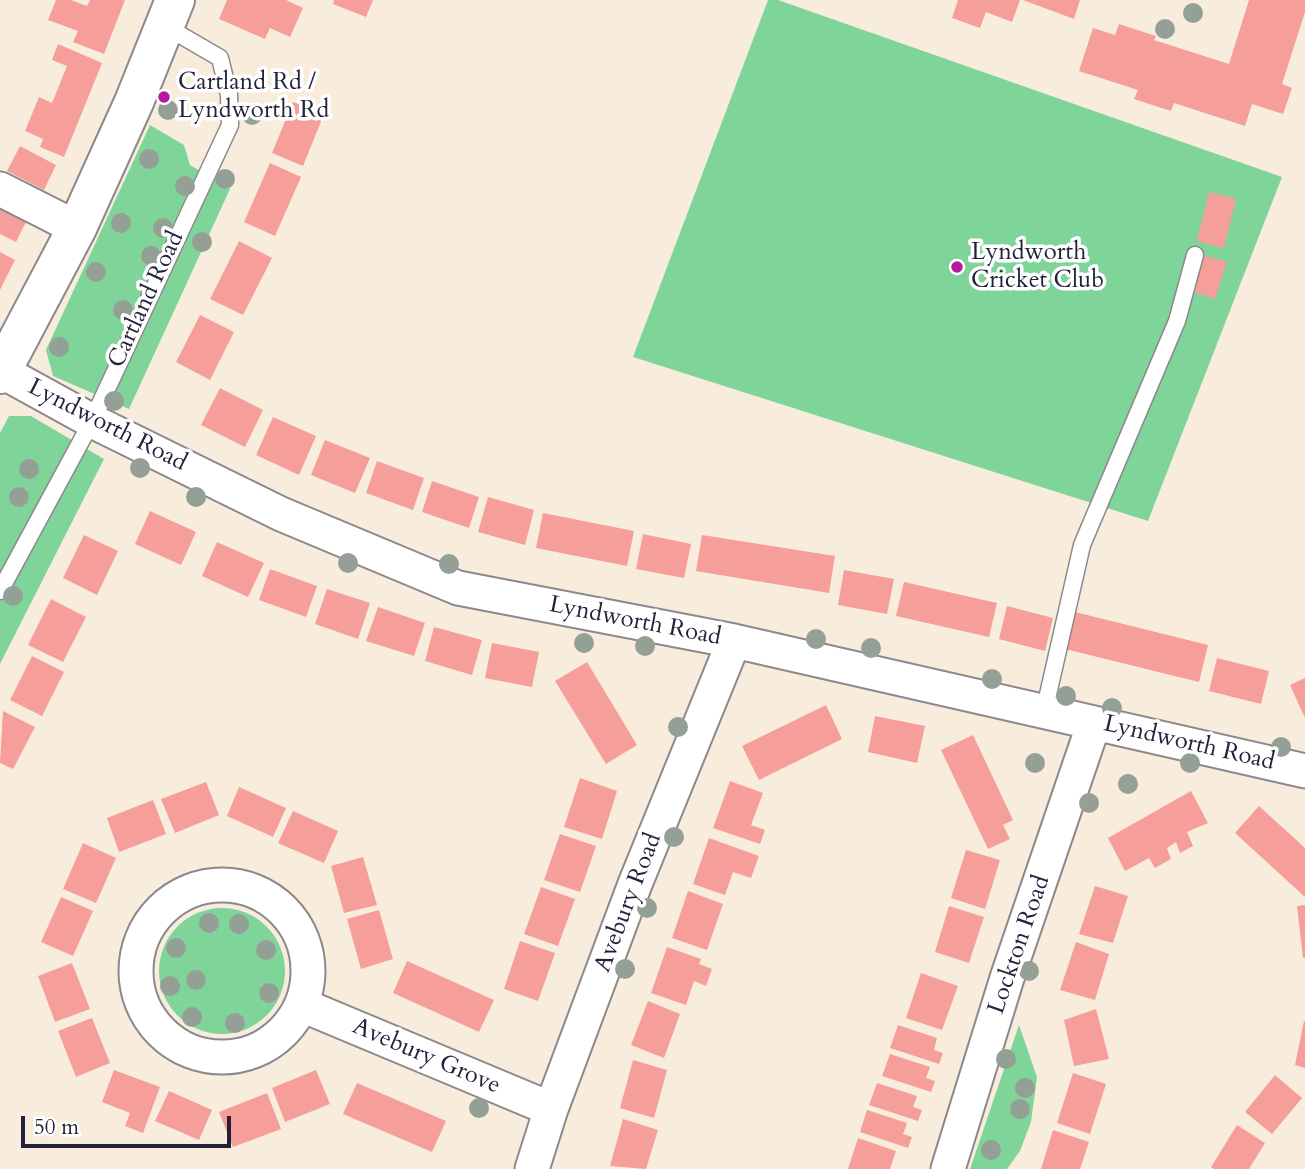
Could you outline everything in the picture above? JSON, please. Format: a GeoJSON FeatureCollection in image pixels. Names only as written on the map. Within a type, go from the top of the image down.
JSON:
{"type":"FeatureCollection","features":[{"type":"Feature","properties":{"kind":"street","name":"Cartland Road"},"geometry":{"type":"LineString","coordinates":[[1,372],[77,228],[170,13]]}},
{"type":"Feature","properties":{"kind":"street"},"geometry":{"type":"LineString","coordinates":[[0,188],[77,228]]}},
{"type":"Feature","properties":{"kind":"street","name":"Lyndworth Road"},"geometry":{"type":"LineString","coordinates":[[1,372],[92,421],[281,514],[458,588],[734,641],[1305,771]]}},
{"type":"Feature","properties":{"kind":"street","name":"Avebury Road"},"geometry":{"type":"LineString","coordinates":[[532,1169],[551,1109],[635,884],[734,641]]}},
{"type":"Feature","properties":{"kind":"street","name":"Lockton Road"},"geometry":{"type":"LineString","coordinates":[[948,1169],[1007,978],[1094,723]]}},
{"type":"Feature","properties":{"kind":"street"},"geometry":{"type":"LineString","coordinates":[[229,884],[256,891],[279,905],[297,926],[307,952],[309,979],[302,1006],[287,1029],[267,1046],[241,1056],[215,1058],[188,1052],[165,1038],[148,1017],[138,992],[135,965],[141,938],[156,915],[177,897],[201,887],[229,884]]}},
{"type":"Feature","properties":{"kind":"street","name":"Avebury Grove"},"geometry":{"type":"LineString","coordinates":[[302,1006],[551,1109]]}},
{"type":"Feature","properties":{"kind":"lane","name":"Cartland Road"},"geometry":{"type":"LineString","coordinates":[[0,591],[92,421],[230,125],[229,95],[220,58],[170,13]]}},
{"type":"Feature","properties":{"kind":"lane"},"geometry":{"type":"LineString","coordinates":[[1044,712],[1082,545],[1177,321],[1195,255]]}},
{"type":"Feature","properties":{"kind":"green space","name":"Lyndworth Cricket Club"},"geometry":{"type":"Polygon","coordinates":[[[768,0],[778,0],[1282,177],[1148,521],[633,357],[768,0]]]}},
{"type":"Feature","properties":{"kind":"green space"},"geometry":{"type":"Polygon","coordinates":[[[150,125],[184,145],[190,165],[230,189],[129,409],[53,376],[46,350],[150,125]]]}},
{"type":"Feature","properties":{"kind":"green space"},"geometry":{"type":"Polygon","coordinates":[[[9,416],[31,416],[104,459],[0,664],[0,433],[9,416]]]}},
{"type":"Feature","properties":{"kind":"green space"},"geometry":{"type":"Polygon","coordinates":[[[222,908],[246,913],[267,926],[280,947],[285,971],[280,995],[267,1016],[246,1029],[222,1034],[198,1029],[177,1016],[164,995],[159,971],[164,947],[177,926],[198,913],[222,908]]]}},
{"type":"Feature","properties":{"kind":"green space"},"geometry":{"type":"Polygon","coordinates":[[[1019,1025],[1037,1077],[1031,1122],[1020,1151],[1007,1169],[970,1169],[1019,1025]]]}},
{"type":"Feature","properties":{"kind":"building"},"geometry":{"type":"Polygon","coordinates":[[[56,0],[71,0],[87,6],[90,0],[125,0],[104,54],[73,42],[78,31],[48,20],[56,0]]]}},
{"type":"Feature","properties":{"kind":"building"},"geometry":{"type":"Polygon","coordinates":[[[227,0],[286,0],[303,8],[290,37],[270,28],[265,39],[219,19],[227,0]]]}},
{"type":"Feature","properties":{"kind":"building"},"geometry":{"type":"Polygon","coordinates":[[[334,0],[373,0],[366,17],[333,4],[334,0]]]}},
{"type":"Feature","properties":{"kind":"building"},"geometry":{"type":"Polygon","coordinates":[[[958,0],[1020,0],[1012,22],[986,12],[980,28],[952,18],[958,0]]]}},
{"type":"Feature","properties":{"kind":"building"},"geometry":{"type":"Polygon","coordinates":[[[1023,0],[1080,0],[1074,19],[1023,0]]]}},
{"type":"Feature","properties":{"kind":"building"},"geometry":{"type":"Polygon","coordinates":[[[1249,0],[1305,0],[1305,12],[1282,84],[1292,88],[1283,114],[1252,104],[1245,126],[1174,103],[1171,111],[1134,99],[1138,90],[1079,71],[1093,28],[1115,35],[1119,24],[1156,36],[1154,40],[1229,64],[1249,0]]]}},
{"type":"Feature","properties":{"kind":"building"},"geometry":{"type":"Polygon","coordinates":[[[58,44],[102,63],[64,157],[40,147],[43,139],[25,131],[39,97],[52,103],[67,66],[52,60],[58,44]]]}},
{"type":"Feature","properties":{"kind":"building"},"geometry":{"type":"Polygon","coordinates":[[[293,102],[324,114],[303,166],[272,153],[293,102]]]}},
{"type":"Feature","properties":{"kind":"building"},"geometry":{"type":"Polygon","coordinates":[[[20,146],[56,165],[44,190],[7,171],[20,146]]]}},
{"type":"Feature","properties":{"kind":"building"},"geometry":{"type":"Polygon","coordinates":[[[270,163],[301,177],[275,236],[244,222],[270,163]]]}},
{"type":"Feature","properties":{"kind":"building"},"geometry":{"type":"Polygon","coordinates":[[[1209,192],[1236,199],[1224,248],[1197,241],[1209,192]]]}},
{"type":"Feature","properties":{"kind":"building"},"geometry":{"type":"Polygon","coordinates":[[[0,203],[28,218],[16,242],[0,234],[0,203]]]}},
{"type":"Feature","properties":{"kind":"building"},"geometry":{"type":"Polygon","coordinates":[[[239,241],[272,258],[243,315],[210,299],[239,241]]]}},
{"type":"Feature","properties":{"kind":"building"},"geometry":{"type":"Polygon","coordinates":[[[0,252],[15,260],[0,290],[0,252]]]}},
{"type":"Feature","properties":{"kind":"building"},"geometry":{"type":"Polygon","coordinates":[[[1203,255],[1227,262],[1215,299],[1191,291],[1203,255]]]}},
{"type":"Feature","properties":{"kind":"building"},"geometry":{"type":"Polygon","coordinates":[[[200,315],[234,332],[210,380],[176,362],[200,315]]]}},
{"type":"Feature","properties":{"kind":"building"},"geometry":{"type":"Polygon","coordinates":[[[220,388],[263,410],[245,447],[201,425],[220,388]]]}},
{"type":"Feature","properties":{"kind":"building"},"geometry":{"type":"Polygon","coordinates":[[[273,417],[316,436],[299,475],[256,455],[273,417]]]}},
{"type":"Feature","properties":{"kind":"building"},"geometry":{"type":"Polygon","coordinates":[[[325,440],[370,458],[355,493],[311,475],[325,440]]]}},
{"type":"Feature","properties":{"kind":"building"},"geometry":{"type":"Polygon","coordinates":[[[377,461],[424,478],[413,510],[366,493],[377,461]]]}},
{"type":"Feature","properties":{"kind":"building"},"geometry":{"type":"Polygon","coordinates":[[[432,481],[479,497],[469,528],[422,512],[432,481]]]}},
{"type":"Feature","properties":{"kind":"building"},"geometry":{"type":"Polygon","coordinates":[[[488,497],[534,510],[525,545],[478,532],[488,497]]]}},
{"type":"Feature","properties":{"kind":"building"},"geometry":{"type":"Polygon","coordinates":[[[150,511],[196,532],[181,565],[135,544],[150,511]]]}},
{"type":"Feature","properties":{"kind":"building"},"geometry":{"type":"Polygon","coordinates":[[[543,513],[634,531],[627,566],[536,548],[543,513]]]}},
{"type":"Feature","properties":{"kind":"building"},"geometry":{"type":"Polygon","coordinates":[[[643,534],[691,544],[684,578],[636,569],[643,534]]]}},
{"type":"Feature","properties":{"kind":"building"},"geometry":{"type":"Polygon","coordinates":[[[84,535],[118,551],[97,595],[63,578],[84,535]]]}},
{"type":"Feature","properties":{"kind":"building"},"geometry":{"type":"Polygon","coordinates":[[[702,535],[835,556],[829,593],[696,571],[702,535]]]}},
{"type":"Feature","properties":{"kind":"building"},"geometry":{"type":"Polygon","coordinates":[[[217,542],[264,563],[248,597],[202,576],[217,542]]]}},
{"type":"Feature","properties":{"kind":"building"},"geometry":{"type":"Polygon","coordinates":[[[270,569],[317,586],[306,617],[259,600],[270,569]]]}},
{"type":"Feature","properties":{"kind":"building"},"geometry":{"type":"Polygon","coordinates":[[[844,570],[894,579],[887,614],[838,605],[844,570]]]}},
{"type":"Feature","properties":{"kind":"building"},"geometry":{"type":"Polygon","coordinates":[[[904,582],[997,603],[989,637],[896,616],[904,582]]]}},
{"type":"Feature","properties":{"kind":"building"},"geometry":{"type":"Polygon","coordinates":[[[327,589],[370,603],[358,639],[315,624],[327,589]]]}},
{"type":"Feature","properties":{"kind":"building"},"geometry":{"type":"Polygon","coordinates":[[[51,599],[86,617],[63,662],[28,645],[51,599]]]}},
{"type":"Feature","properties":{"kind":"building"},"geometry":{"type":"Polygon","coordinates":[[[1007,606],[1053,618],[1045,651],[999,639],[1007,606]]]}},
{"type":"Feature","properties":{"kind":"building"},"geometry":{"type":"Polygon","coordinates":[[[378,607],[425,623],[414,656],[366,641],[378,607]]]}},
{"type":"Feature","properties":{"kind":"building"},"geometry":{"type":"Polygon","coordinates":[[[1075,612],[1208,645],[1199,682],[1065,649],[1075,612]]]}},
{"type":"Feature","properties":{"kind":"building"},"geometry":{"type":"Polygon","coordinates":[[[434,627],[482,640],[472,675],[425,661],[434,627]]]}},
{"type":"Feature","properties":{"kind":"building"},"geometry":{"type":"Polygon","coordinates":[[[492,643],[539,652],[532,687],[485,678],[492,643]]]}},
{"type":"Feature","properties":{"kind":"building"},"geometry":{"type":"Polygon","coordinates":[[[32,656],[64,672],[42,716],[10,700],[32,656]]]}},
{"type":"Feature","properties":{"kind":"building"},"geometry":{"type":"Polygon","coordinates":[[[1217,658],[1269,671],[1261,704],[1209,691],[1217,658]]]}},
{"type":"Feature","properties":{"kind":"building"},"geometry":{"type":"Polygon","coordinates":[[[587,662],[637,745],[606,764],[555,681],[587,662]]]}},
{"type":"Feature","properties":{"kind":"building"},"geometry":{"type":"Polygon","coordinates":[[[1305,678],[1305,718],[1290,685],[1305,678]]]}},
{"type":"Feature","properties":{"kind":"building"},"geometry":{"type":"Polygon","coordinates":[[[826,705],[842,739],[759,780],[742,746],[826,705]]]}},
{"type":"Feature","properties":{"kind":"building"},"geometry":{"type":"Polygon","coordinates":[[[3,711],[35,727],[13,769],[0,763],[3,711]]]}},
{"type":"Feature","properties":{"kind":"building"},"geometry":{"type":"Polygon","coordinates":[[[875,716],[925,726],[917,763],[868,752],[875,716]]]}},
{"type":"Feature","properties":{"kind":"building"},"geometry":{"type":"Polygon","coordinates":[[[973,735],[1013,820],[1003,825],[1010,839],[988,849],[941,750],[973,735]]]}},
{"type":"Feature","properties":{"kind":"building"},"geometry":{"type":"Polygon","coordinates":[[[580,778],[617,791],[602,839],[564,827],[580,778]]]}},
{"type":"Feature","properties":{"kind":"building"},"geometry":{"type":"Polygon","coordinates":[[[730,781],[763,793],[751,825],[765,830],[760,844],[713,828],[730,781]]]}},
{"type":"Feature","properties":{"kind":"building"},"geometry":{"type":"Polygon","coordinates":[[[206,782],[219,815],[175,833],[161,799],[206,782]]]}},
{"type":"Feature","properties":{"kind":"building"},"geometry":{"type":"Polygon","coordinates":[[[239,787],[286,808],[273,837],[227,816],[239,787]]]}},
{"type":"Feature","properties":{"kind":"building"},"geometry":{"type":"Polygon","coordinates":[[[1191,791],[1208,823],[1187,832],[1193,846],[1180,853],[1176,842],[1167,848],[1171,859],[1155,868],[1149,858],[1125,871],[1108,838],[1191,791]]]}},
{"type":"Feature","properties":{"kind":"building"},"geometry":{"type":"Polygon","coordinates":[[[153,800],[166,834],[119,852],[107,818],[153,800]]]}},
{"type":"Feature","properties":{"kind":"building"},"geometry":{"type":"Polygon","coordinates":[[[1259,806],[1305,848],[1305,897],[1235,833],[1259,806]]]}},
{"type":"Feature","properties":{"kind":"building"},"geometry":{"type":"Polygon","coordinates":[[[293,811],[338,831],[324,863],[278,843],[293,811]]]}},
{"type":"Feature","properties":{"kind":"building"},"geometry":{"type":"Polygon","coordinates":[[[560,834],[596,846],[580,892],[544,880],[560,834]]]}},
{"type":"Feature","properties":{"kind":"building"},"geometry":{"type":"Polygon","coordinates":[[[709,838],[759,856],[751,878],[733,872],[725,895],[693,884],[709,838]]]}},
{"type":"Feature","properties":{"kind":"building"},"geometry":{"type":"Polygon","coordinates":[[[83,843],[116,858],[96,903],[63,889],[83,843]]]}},
{"type":"Feature","properties":{"kind":"building"},"geometry":{"type":"Polygon","coordinates":[[[966,850],[1000,860],[985,909],[951,898],[966,850]]]}},
{"type":"Feature","properties":{"kind":"building"},"geometry":{"type":"Polygon","coordinates":[[[363,857],[377,905],[344,913],[331,866],[363,857]]]}},
{"type":"Feature","properties":{"kind":"building"},"geometry":{"type":"Polygon","coordinates":[[[1095,886],[1128,896],[1113,943],[1079,934],[1095,886]]]}},
{"type":"Feature","properties":{"kind":"building"},"geometry":{"type":"Polygon","coordinates":[[[541,887],[575,899],[558,946],[524,934],[541,887]]]}},
{"type":"Feature","properties":{"kind":"building"},"geometry":{"type":"Polygon","coordinates":[[[688,891],[723,904],[707,950],[672,938],[688,891]]]}},
{"type":"Feature","properties":{"kind":"building"},"geometry":{"type":"Polygon","coordinates":[[[61,897],[93,911],[73,956],[41,942],[61,897]]]}},
{"type":"Feature","properties":{"kind":"building"},"geometry":{"type":"Polygon","coordinates":[[[1305,905],[1305,958],[1303,958],[1297,906],[1305,905]]]}},
{"type":"Feature","properties":{"kind":"building"},"geometry":{"type":"Polygon","coordinates":[[[949,906],[984,917],[969,963],[935,952],[949,906]]]}},
{"type":"Feature","properties":{"kind":"building"},"geometry":{"type":"Polygon","coordinates":[[[379,910],[393,959],[361,969],[347,919],[379,910]]]}},
{"type":"Feature","properties":{"kind":"building"},"geometry":{"type":"Polygon","coordinates":[[[520,941],[555,953],[538,1001],[504,989],[520,941]]]}},
{"type":"Feature","properties":{"kind":"building"},"geometry":{"type":"Polygon","coordinates":[[[1076,942],[1109,954],[1095,1000],[1060,990],[1076,942]]]}},
{"type":"Feature","properties":{"kind":"building"},"geometry":{"type":"Polygon","coordinates":[[[667,947],[701,959],[699,964],[712,969],[706,986],[694,981],[686,1005],[651,993],[667,947]]]}},
{"type":"Feature","properties":{"kind":"building"},"geometry":{"type":"Polygon","coordinates":[[[407,961],[494,1000],[479,1032],[393,993],[407,961]]]}},
{"type":"Feature","properties":{"kind":"building"},"geometry":{"type":"Polygon","coordinates":[[[72,963],[90,1009],[55,1022],[38,976],[72,963]]]}},
{"type":"Feature","properties":{"kind":"building"},"geometry":{"type":"Polygon","coordinates":[[[921,973],[958,986],[942,1030],[906,1018],[921,973]]]}},
{"type":"Feature","properties":{"kind":"building"},"geometry":{"type":"Polygon","coordinates":[[[648,1001],[680,1014],[664,1058],[631,1045],[648,1001]]]}},
{"type":"Feature","properties":{"kind":"building"},"geometry":{"type":"Polygon","coordinates":[[[1096,1009],[1109,1059],[1074,1066],[1064,1020],[1096,1009]]]}},
{"type":"Feature","properties":{"kind":"building"},"geometry":{"type":"Polygon","coordinates":[[[92,1018],[110,1063],[76,1077],[58,1031],[92,1018]]]}},
{"type":"Feature","properties":{"kind":"building"},"geometry":{"type":"Polygon","coordinates":[[[1305,1021],[1305,1068],[1295,1065],[1305,1021]]]}},
{"type":"Feature","properties":{"kind":"building"},"geometry":{"type":"Polygon","coordinates":[[[898,1025],[937,1038],[934,1050],[943,1053],[939,1064],[890,1048],[898,1025]]]}},
{"type":"Feature","properties":{"kind":"building"},"geometry":{"type":"Polygon","coordinates":[[[890,1054],[930,1067],[926,1078],[935,1081],[931,1092],[882,1076],[890,1054]]]}},
{"type":"Feature","properties":{"kind":"building"},"geometry":{"type":"Polygon","coordinates":[[[633,1060],[667,1070],[654,1118],[620,1108],[633,1060]]]}},
{"type":"Feature","properties":{"kind":"building"},"geometry":{"type":"Polygon","coordinates":[[[114,1070],[160,1087],[143,1133],[125,1126],[130,1113],[102,1102],[114,1070]]]}},
{"type":"Feature","properties":{"kind":"building"},"geometry":{"type":"Polygon","coordinates":[[[316,1070],[330,1104],[285,1122],[272,1088],[316,1070]]]}},
{"type":"Feature","properties":{"kind":"building"},"geometry":{"type":"Polygon","coordinates":[[[1073,1073],[1106,1084],[1090,1134],[1057,1123],[1073,1073]]]}},
{"type":"Feature","properties":{"kind":"building"},"geometry":{"type":"Polygon","coordinates":[[[1275,1075],[1302,1098],[1272,1134],[1245,1112],[1275,1075]]]}},
{"type":"Feature","properties":{"kind":"building"},"geometry":{"type":"Polygon","coordinates":[[[357,1083],[446,1121],[432,1152],[343,1114],[357,1083]]]}},
{"type":"Feature","properties":{"kind":"building"},"geometry":{"type":"Polygon","coordinates":[[[877,1083],[917,1096],[913,1107],[922,1110],[918,1121],[869,1105],[877,1083]]]}},
{"type":"Feature","properties":{"kind":"building"},"geometry":{"type":"Polygon","coordinates":[[[169,1091],[212,1110],[199,1140],[155,1121],[169,1091]]]}},
{"type":"Feature","properties":{"kind":"building"},"geometry":{"type":"Polygon","coordinates":[[[267,1093],[281,1129],[233,1147],[219,1112],[267,1093]]]}},
{"type":"Feature","properties":{"kind":"building"},"geometry":{"type":"Polygon","coordinates":[[[867,1110],[907,1123],[903,1134],[912,1137],[908,1148],[860,1132],[867,1110]]]}},
{"type":"Feature","properties":{"kind":"building"},"geometry":{"type":"Polygon","coordinates":[[[623,1119],[658,1130],[646,1169],[610,1166],[623,1119]]]}},
{"type":"Feature","properties":{"kind":"building"},"geometry":{"type":"Polygon","coordinates":[[[1237,1125],[1265,1143],[1249,1169],[1214,1169],[1211,1167],[1237,1125]]]}},
{"type":"Feature","properties":{"kind":"building"},"geometry":{"type":"Polygon","coordinates":[[[1053,1130],[1089,1142],[1080,1169],[1041,1169],[1053,1130]]]}},
{"type":"Feature","properties":{"kind":"building"},"geometry":{"type":"Polygon","coordinates":[[[858,1138],[896,1151],[890,1169],[848,1169],[858,1138]]]}},
{"type":"Feature","properties":{"kind":"place","name":"Cartland Rd / Lyndworth Rd"},"geometry":{"type":"Point","coordinates":[164,97]}},
{"type":"Feature","properties":{"kind":"place","name":"Lyndworth Cricket Club"},"geometry":{"type":"Point","coordinates":[957,267]}}]}
